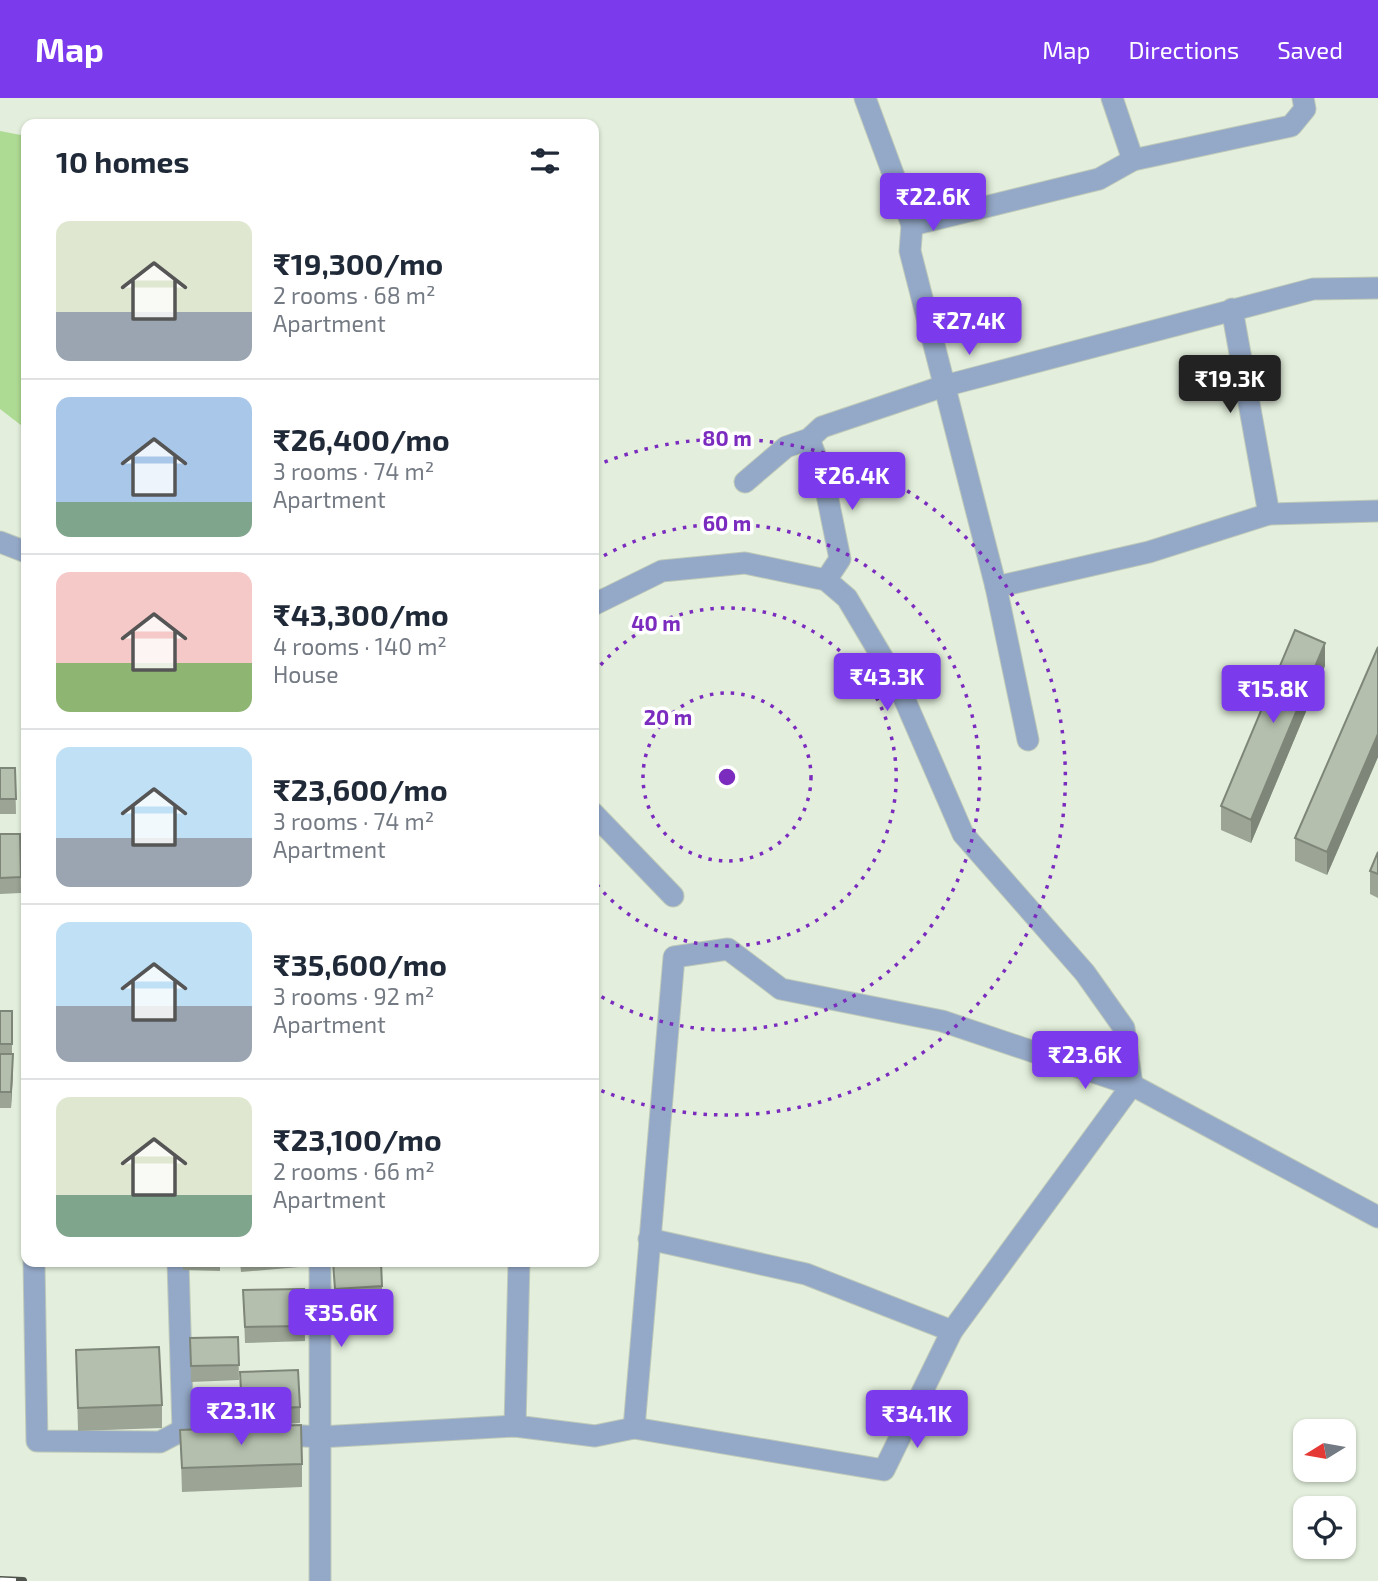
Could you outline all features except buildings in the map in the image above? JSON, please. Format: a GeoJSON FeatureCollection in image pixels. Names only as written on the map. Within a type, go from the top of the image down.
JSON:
{"type":"FeatureCollection","features":[{"type":"Feature","properties":{"kind":"street"},"geometry":{"type":"LineString","coordinates":[[865,98],[912,225],[910,251],[996,587],[1028,740]]}},
{"type":"Feature","properties":{"kind":"street"},"geometry":{"type":"LineString","coordinates":[[1112,98],[1133,160]]}},
{"type":"Feature","properties":{"kind":"street"},"geometry":{"type":"LineString","coordinates":[[912,225],[1099,179],[1133,160],[1291,126],[1306,108],[1303,98]]}},
{"type":"Feature","properties":{"kind":"street"},"geometry":{"type":"LineString","coordinates":[[745,482],[786,447],[809,439],[822,427],[944,386],[1313,289],[1378,288]]}},
{"type":"Feature","properties":{"kind":"street"},"geometry":{"type":"LineString","coordinates":[[1232,309],[1269,514]]}},
{"type":"Feature","properties":{"kind":"street"},"geometry":{"type":"LineString","coordinates":[[809,439],[823,475],[840,559],[826,580]]}},
{"type":"Feature","properties":{"kind":"street"},"geometry":{"type":"LineString","coordinates":[[996,587],[1149,552],[1269,514],[1378,511]]}},
{"type":"Feature","properties":{"kind":"street"},"geometry":{"type":"LineString","coordinates":[[0,542],[21,550]]}},
{"type":"Feature","properties":{"kind":"street"},"geometry":{"type":"LineString","coordinates":[[252,1433],[320,1437],[515,1426],[595,1436],[634,1428],[884,1470],[952,1331],[1132,1085],[1124,1028],[1085,973],[963,834],[897,682],[848,598],[826,580],[746,563],[662,571],[599,602]]}},
{"type":"Feature","properties":{"kind":"street"},"geometry":{"type":"LineString","coordinates":[[599,819],[673,897]]}},
{"type":"Feature","properties":{"kind":"street"},"geometry":{"type":"LineString","coordinates":[[634,1428],[674,957],[728,949],[781,989],[942,1021],[1132,1085],[1378,1217]]}},
{"type":"Feature","properties":{"kind":"street"},"geometry":{"type":"LineString","coordinates":[[649,1239],[806,1274],[952,1331]]}},
{"type":"Feature","properties":{"kind":"street"},"geometry":{"type":"LineString","coordinates":[[34,1267],[37,1441],[160,1442],[183,1430],[224,1432]]}},
{"type":"Feature","properties":{"kind":"street"},"geometry":{"type":"LineString","coordinates":[[178,1267],[183,1430]]}},
{"type":"Feature","properties":{"kind":"street"},"geometry":{"type":"LineString","coordinates":[[320,1267],[320,1581]]}},
{"type":"Feature","properties":{"kind":"street"},"geometry":{"type":"LineString","coordinates":[[515,1426],[519,1267]]}},
{"type":"Feature","properties":{"kind":"green space"},"geometry":{"type":"Polygon","coordinates":[[[0,131],[21,135],[21,425],[0,409],[0,131]]]}},
{"type":"Feature","properties":{"kind":"railway"},"geometry":{"type":"LineString","coordinates":[[0,1580],[23,1581]]}}]}
